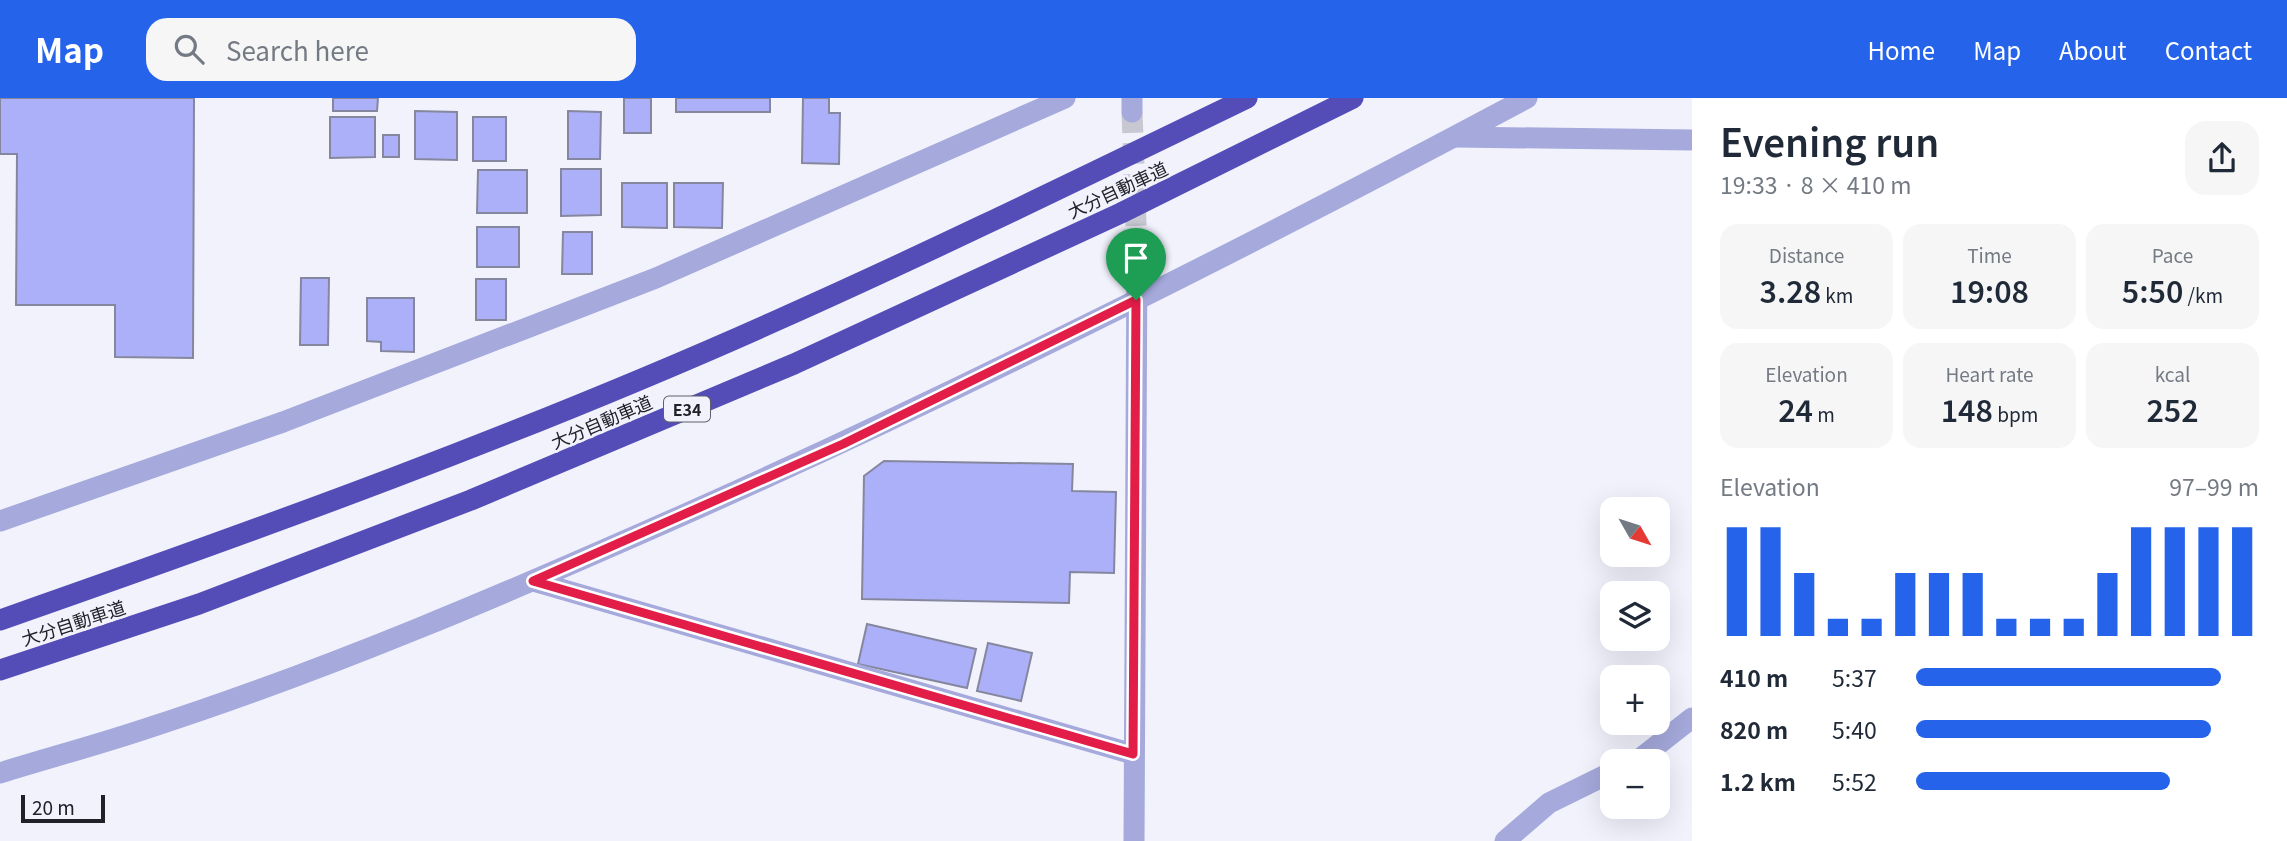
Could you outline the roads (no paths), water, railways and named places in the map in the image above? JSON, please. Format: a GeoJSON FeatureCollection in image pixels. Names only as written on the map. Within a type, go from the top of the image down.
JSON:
{"type":"FeatureCollection","features":[{"type":"Feature","properties":{"kind":"highway","name":"大分自動車道"},"geometry":{"type":"LineString","coordinates":[[0,620],[178,558],[452,456],[779,320],[1247,98]]}},
{"type":"Feature","properties":{"kind":"highway","name":"大分自動車道"},"geometry":{"type":"LineString","coordinates":[[0,670],[199,604],[471,500],[794,364],[1121,213],[1353,98]]}},
{"type":"Feature","properties":{"kind":"street"},"geometry":{"type":"LineString","coordinates":[[0,521],[283,422],[656,278],[1065,98]]}},
{"type":"Feature","properties":{"kind":"street"},"geometry":{"type":"LineString","coordinates":[[0,773],[147,729],[353,654],[533,581],[843,444],[1136,300],[1527,98]]}},
{"type":"Feature","properties":{"kind":"street"},"geometry":{"type":"LineString","coordinates":[[1453,137],[1692,140]]}},
{"type":"Feature","properties":{"kind":"street"},"geometry":{"type":"LineString","coordinates":[[1134,841],[1137,253]]}},
{"type":"Feature","properties":{"kind":"street"},"geometry":{"type":"LineString","coordinates":[[533,581],[1133,754]]}},
{"type":"Feature","properties":{"kind":"street"},"geometry":{"type":"LineString","coordinates":[[1652,749],[1692,718]]}},
{"type":"Feature","properties":{"kind":"street"},"geometry":{"type":"LineString","coordinates":[[1505,841],[1549,803],[1600,778]]}},
{"type":"Feature","properties":{"kind":"tunnel"},"geometry":{"type":"LineString","coordinates":[[1132,112],[1137,252]]}}]}
